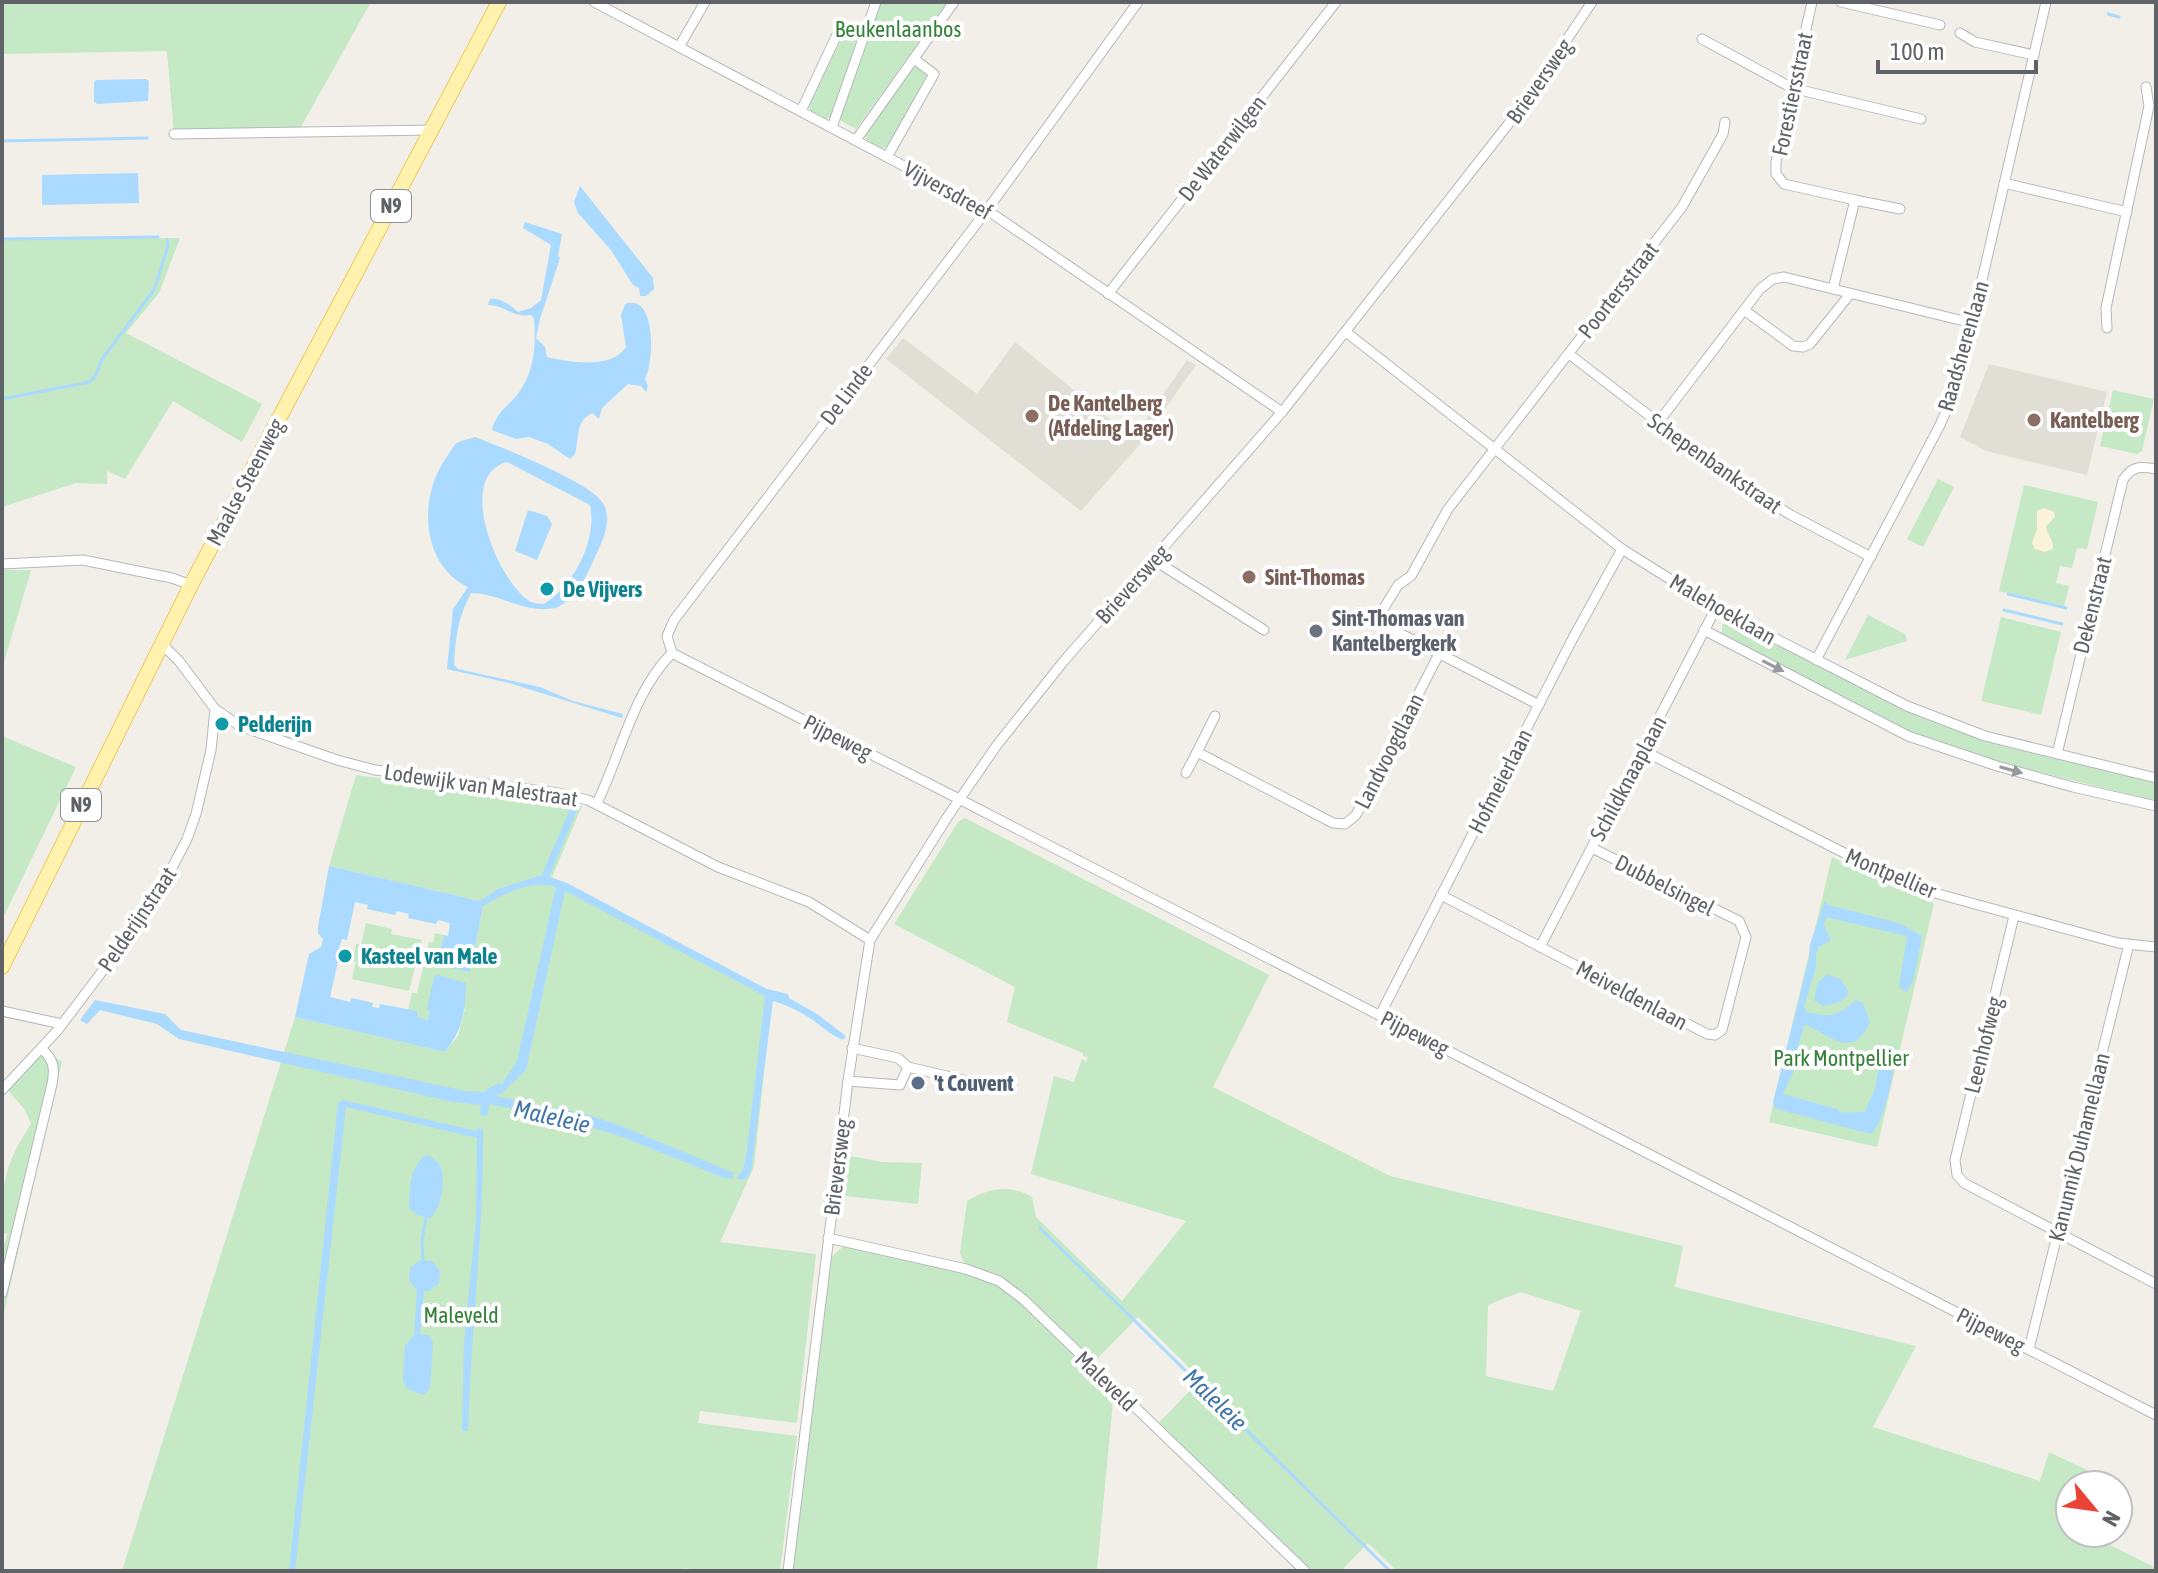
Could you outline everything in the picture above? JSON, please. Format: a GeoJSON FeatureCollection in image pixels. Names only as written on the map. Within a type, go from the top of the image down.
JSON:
{"type":"FeatureCollection","features":[{"type":"Feature","properties":{"kind":"main road","name":"Maalse Steenweg"},"geometry":{"type":"LineString","coordinates":[[2,967],[161,643],[499,2]]}},
{"type":"Feature","properties":{"kind":"street","name":"Vijversdreef"},"geometry":{"type":"LineString","coordinates":[[594,2],[987,210],[1282,412]]}},
{"type":"Feature","properties":{"kind":"street"},"geometry":{"type":"LineString","coordinates":[[679,47],[705,2]]}},
{"type":"Feature","properties":{"kind":"street"},"geometry":{"type":"LineString","coordinates":[[832,127],[876,2]]}},
{"type":"Feature","properties":{"kind":"street"},"geometry":{"type":"LineString","coordinates":[[856,140],[954,2]]}},
{"type":"Feature","properties":{"kind":"street","name":"De Linde"},"geometry":{"type":"LineString","coordinates":[[597,803],[637,705],[672,653],[667,636],[674,620],[987,210],[1138,2]]}},
{"type":"Feature","properties":{"kind":"street","name":"De Waterwilgen"},"geometry":{"type":"LineString","coordinates":[[1108,294],[1336,2]]}},
{"type":"Feature","properties":{"kind":"street","name":"Brieversweg"},"geometry":{"type":"LineString","coordinates":[[828,1238],[852,1048],[870,940],[959,799],[1063,662],[1282,412],[1521,108],[1592,2]]}},
{"type":"Feature","properties":{"kind":"street","name":"Forestiersstraat"},"geometry":{"type":"LineString","coordinates":[[1812,2],[1776,162],[1776,174],[1784,184],[1855,200]]}},
{"type":"Feature","properties":{"kind":"street"},"geometry":{"type":"LineString","coordinates":[[1841,2],[1940,25]]}},
{"type":"Feature","properties":{"kind":"street","name":"Raadsherenlaan"},"geometry":{"type":"LineString","coordinates":[[1816,660],[1950,402],[1972,323],[2046,2]]}},
{"type":"Feature","properties":{"kind":"street"},"geometry":{"type":"LineString","coordinates":[[801,111],[841,26],[865,34]]}},
{"type":"Feature","properties":{"kind":"street"},"geometry":{"type":"LineString","coordinates":[[1960,33],[1975,42],[2034,55]]}},
{"type":"Feature","properties":{"kind":"street"},"geometry":{"type":"LineString","coordinates":[[1702,39],[1792,88],[1921,119]]}},
{"type":"Feature","properties":{"kind":"street"},"geometry":{"type":"LineString","coordinates":[[887,157],[934,74],[914,59]]}},
{"type":"Feature","properties":{"kind":"street"},"geometry":{"type":"LineString","coordinates":[[2107,328],[2106,308],[2149,106],[2146,87]]}},
{"type":"Feature","properties":{"kind":"street","name":"Poortersstraat"},"geometry":{"type":"LineString","coordinates":[[1439,654],[1376,621],[1398,585],[1411,576],[1448,509],[1682,207],[1723,134],[1725,122]]}},
{"type":"Feature","properties":{"kind":"street"},"geometry":{"type":"LineString","coordinates":[[174,134],[432,130]]}},
{"type":"Feature","properties":{"kind":"street"},"geometry":{"type":"LineString","coordinates":[[2004,183],[2127,212]]}},
{"type":"Feature","properties":{"kind":"street"},"geometry":{"type":"LineString","coordinates":[[1833,289],[1855,200],[1900,209]]}},
{"type":"Feature","properties":{"kind":"street"},"geometry":{"type":"LineString","coordinates":[[1657,424],[1760,289],[1773,279],[1784,277],[1972,323]]}},
{"type":"Feature","properties":{"kind":"street"},"geometry":{"type":"LineString","coordinates":[[1744,310],[1793,346],[1803,347],[1810,344],[1850,294]]}},
{"type":"Feature","properties":{"kind":"street","name":"Malehoeklaan"},"geometry":{"type":"LineString","coordinates":[[1346,332],[1622,549],[1716,608],[1907,706],[1958,726],[1985,736],[2156,778]]}},
{"type":"Feature","properties":{"kind":"street","name":"Schepenbankstraat"},"geometry":{"type":"LineString","coordinates":[[1569,354],[1729,477],[1871,557]]}},
{"type":"Feature","properties":{"kind":"street","name":"Dekenstraat"},"geometry":{"type":"LineString","coordinates":[[2057,754],[2123,480],[2133,468],[2156,469]]}},
{"type":"Feature","properties":{"kind":"street","name":"Hofmeierlaan"},"geometry":{"type":"LineString","coordinates":[[1380,1015],[1622,549]]}},
{"type":"Feature","properties":{"kind":"street"},"geometry":{"type":"LineString","coordinates":[[2,564],[83,560],[172,578],[191,585]]}},
{"type":"Feature","properties":{"kind":"street"},"geometry":{"type":"LineString","coordinates":[[1154,560],[1264,630]]}},
{"type":"Feature","properties":{"kind":"street","name":"Schildknaaplaan"},"geometry":{"type":"LineString","coordinates":[[1540,947],[1716,608]]}},
{"type":"Feature","properties":{"kind":"street","name":"Malehoeklaan"},"geometry":{"type":"LineString","coordinates":[[1704,630],[1908,736],[1989,764],[2156,806]]}},
{"type":"Feature","properties":{"kind":"street"},"geometry":{"type":"LineString","coordinates":[[161,643],[179,661],[215,709]]}},
{"type":"Feature","properties":{"kind":"street","name":"Pijpeweg"},"geometry":{"type":"LineString","coordinates":[[672,653],[2156,1415]]}},
{"type":"Feature","properties":{"kind":"street"},"geometry":{"type":"LineString","coordinates":[[1439,654],[1539,705]]}},
{"type":"Feature","properties":{"kind":"street","name":"Landvoogdlaan"},"geometry":{"type":"LineString","coordinates":[[1197,752],[1333,823],[1345,824],[1356,815],[1439,654]]}},
{"type":"Feature","properties":{"kind":"street","name":"Lodewijk van Malestraat"},"geometry":{"type":"LineString","coordinates":[[215,709],[240,726],[362,767],[558,793],[597,803],[718,867],[809,902],[870,940]]}},
{"type":"Feature","properties":{"kind":"street","name":"Pelderijnstraat"},"geometry":{"type":"LineString","coordinates":[[2,1090],[42,1049],[147,912],[181,851],[196,814],[211,750],[215,709]]}},
{"type":"Feature","properties":{"kind":"street"},"geometry":{"type":"LineString","coordinates":[[1186,773],[1215,716]]}},
{"type":"Feature","properties":{"kind":"street","name":"Montpellier"},"geometry":{"type":"LineString","coordinates":[[1644,751],[1909,886],[2014,916],[2129,944],[2156,947]]}},
{"type":"Feature","properties":{"kind":"street","name":"Dubbelsingel"},"geometry":{"type":"LineString","coordinates":[[1592,848],[1739,921]]}},
{"type":"Feature","properties":{"kind":"street","name":"Meiveldenlaan"},"geometry":{"type":"LineString","coordinates":[[1441,895],[1707,1034],[1715,1035],[1722,1030],[1746,937],[1739,921]]}},
{"type":"Feature","properties":{"kind":"street","name":"Leenhofweg"},"geometry":{"type":"LineString","coordinates":[[2014,916],[1955,1160],[1957,1175],[1964,1183],[2057,1234]]}},
{"type":"Feature","properties":{"kind":"street","name":"Kanunnik Duhamellaan"},"geometry":{"type":"LineString","coordinates":[[2029,1349],[2129,944]]}},
{"type":"Feature","properties":{"kind":"street"},"geometry":{"type":"LineString","coordinates":[[2,1011],[62,1024]]}},
{"type":"Feature","properties":{"kind":"street"},"geometry":{"type":"LineString","coordinates":[[852,1048],[898,1058],[908,1067],[997,1088]]}},
{"type":"Feature","properties":{"kind":"street"},"geometry":{"type":"LineString","coordinates":[[2,1293],[52,1084],[54,1064],[42,1049]]}},
{"type":"Feature","properties":{"kind":"street"},"geometry":{"type":"LineString","coordinates":[[848,1081],[900,1085],[908,1067]]}},
{"type":"Feature","properties":{"kind":"street"},"geometry":{"type":"LineString","coordinates":[[2057,1234],[2156,1284]]}},
{"type":"Feature","properties":{"kind":"street"},"geometry":{"type":"LineString","coordinates":[[788,1571],[828,1238]]}},
{"type":"Feature","properties":{"kind":"street","name":"Maleveld"},"geometry":{"type":"LineString","coordinates":[[828,1238],[966,1269],[999,1281],[1023,1299],[1305,1571]]}},
{"type":"Feature","properties":{"kind":"shaded area","name":"De Kantelberg (Afdeling Lager)"},"geometry":{"type":"Polygon","coordinates":[[[903,338],[977,394],[1015,342],[1133,438],[1187,360],[1196,365],[1140,444],[1081,511],[886,359],[903,338]]]}},
{"type":"Feature","properties":{"kind":"shaded area","name":"Kantelberg"},"geometry":{"type":"Polygon","coordinates":[[[1989,364],[2107,392],[2087,475],[1986,451],[1960,437],[1989,364]]]}},
{"type":"Feature","properties":{"kind":"green space"},"geometry":{"type":"Polygon","coordinates":[[[2,2],[371,2],[298,132],[174,134],[167,51],[2,54],[2,2]]]}},
{"type":"Feature","properties":{"kind":"green space","name":"Beukenlaanbos"},"geometry":{"type":"Polygon","coordinates":[[[881,2],[948,2],[856,129],[838,119],[881,2]]]}},
{"type":"Feature","properties":{"kind":"green space"},"geometry":{"type":"Polygon","coordinates":[[[845,32],[859,39],[832,116],[826,119],[811,113],[809,104],[845,32]]]}},
{"type":"Feature","properties":{"kind":"green space"},"geometry":{"type":"Polygon","coordinates":[[[916,67],[925,71],[926,77],[888,146],[882,149],[867,142],[865,135],[916,67]]]}},
{"type":"Feature","properties":{"kind":"green space"},"geometry":{"type":"Polygon","coordinates":[[[2,238],[180,238],[159,293],[126,333],[262,404],[242,442],[173,401],[125,479],[107,471],[107,484],[76,483],[2,507],[2,238]]]}},
{"type":"Feature","properties":{"kind":"green space"},"geometry":{"type":"Polygon","coordinates":[[[2113,390],[2154,399],[2142,451],[2137,454],[2100,446],[2113,390]]]}},
{"type":"Feature","properties":{"kind":"green space"},"geometry":{"type":"Polygon","coordinates":[[[1938,479],[1954,487],[1923,547],[1907,539],[1938,479]]]}},
{"type":"Feature","properties":{"kind":"green space"},"geometry":{"type":"Polygon","coordinates":[[[2024,485],[2098,502],[2087,549],[2077,548],[2072,568],[2060,566],[2056,583],[2069,586],[2064,606],[1999,591],[2024,485]]]}},
{"type":"Feature","properties":{"kind":"green space"},"geometry":{"type":"Polygon","coordinates":[[[2,570],[31,570],[2,669],[2,570]]]}},
{"type":"Feature","properties":{"kind":"green space"},"geometry":{"type":"Polygon","coordinates":[[[1868,615],[1905,634],[1907,641],[1845,660],[1868,615]]]}},
{"type":"Feature","properties":{"kind":"green space"},"geometry":{"type":"Polygon","coordinates":[[[2001,617],[2061,632],[2041,715],[1981,701],[2001,617]]]}},
{"type":"Feature","properties":{"kind":"green space"},"geometry":{"type":"Polygon","coordinates":[[[1728,621],[1922,718],[1995,744],[2156,783],[2156,801],[1987,759],[1911,732],[1722,635],[1722,625],[1728,621]]]}},
{"type":"Feature","properties":{"kind":"green space"},"geometry":{"type":"Polygon","coordinates":[[[2,736],[76,767],[2,920],[2,736]]]}},
{"type":"Feature","properties":{"kind":"green space","name":"Maleveld"},"geometry":{"type":"Polygon","coordinates":[[[356,775],[582,806],[552,877],[772,997],[754,1167],[720,1242],[816,1254],[797,1423],[700,1411],[698,1423],[797,1436],[780,1571],[683,1568],[687,1571],[122,1571],[295,1017],[445,1052],[458,1036],[465,1009],[427,1009],[431,1010],[428,1020],[416,1017],[417,1011],[408,1011],[412,993],[417,993],[429,942],[433,943],[435,933],[444,935],[438,961],[470,972],[483,906],[480,901],[329,866],[356,775]]]}},
{"type":"Feature","properties":{"kind":"green space"},"geometry":{"type":"Polygon","coordinates":[[[965,818],[1269,975],[1213,1087],[1390,1176],[1683,1246],[1675,1287],[1916,1346],[1873,1427],[2040,1481],[2049,1452],[2085,1469],[2054,1469],[2054,1549],[2118,1549],[2156,1568],[2156,1571],[1397,1571],[1368,1543],[1341,1571],[1305,1571],[1154,1428],[1201,1379],[1138,1317],[1090,1366],[1114,1390],[1097,1571],[792,1571],[829,1259],[845,1245],[966,1268],[960,1253],[967,1201],[999,1189],[1015,1190],[1032,1197],[1036,1217],[1122,1301],[1186,1221],[1031,1174],[1054,1076],[1074,1082],[1082,1059],[1086,1062],[1088,1057],[1007,1022],[1015,987],[894,924],[958,822],[965,818]],[[1520,1292],[1488,1305],[1486,1376],[1553,1391],[1581,1311],[1520,1292]]]}},
{"type":"Feature","properties":{"kind":"green space","name":"Park Montpellier"},"geometry":{"type":"Polygon","coordinates":[[[1832,857],[1934,904],[1877,1147],[1769,1122],[1832,857]]]}},
{"type":"Feature","properties":{"kind":"green space"},"geometry":{"type":"Polygon","coordinates":[[[366,923],[392,929],[391,934],[422,940],[409,991],[352,979],[356,944],[361,945],[366,923]]]}},
{"type":"Feature","properties":{"kind":"green space"},"geometry":{"type":"Polygon","coordinates":[[[42,1049],[62,1062],[2,1321],[2,1254],[7,1234],[2,1232],[4,1187],[15,1151],[31,1124],[25,1110],[5,1087],[42,1049]]]}},
{"type":"Feature","properties":{"kind":"green space"},"geometry":{"type":"Polygon","coordinates":[[[840,1154],[882,1162],[922,1163],[918,1204],[837,1195],[840,1154]]]}},
{"type":"Feature","properties":{"kind":"sand"},"geometry":{"type":"Polygon","coordinates":[[[2044,508],[2054,512],[2055,517],[2046,526],[2053,549],[2045,552],[2035,549],[2032,543],[2037,529],[2037,511],[2044,508]]]}},
{"type":"Feature","properties":{"kind":"water"},"geometry":{"type":"Polygon","coordinates":[[[96,80],[149,81],[148,101],[97,104],[94,101],[96,80]]]}},
{"type":"Feature","properties":{"kind":"water"},"geometry":{"type":"Polygon","coordinates":[[[138,173],[139,203],[42,205],[42,175],[138,173]]]}},
{"type":"Feature","properties":{"kind":"water"},"geometry":{"type":"Polygon","coordinates":[[[580,186],[653,278],[654,289],[646,296],[640,296],[639,288],[633,285],[611,250],[578,213],[574,202],[580,186]]]}},
{"type":"Feature","properties":{"kind":"water"},"geometry":{"type":"Polygon","coordinates":[[[525,222],[562,234],[560,258],[536,338],[545,347],[547,357],[590,362],[611,359],[626,347],[621,315],[625,304],[635,303],[648,318],[651,345],[646,392],[641,386],[628,384],[602,408],[599,419],[592,413],[586,417],[580,426],[575,454],[570,459],[548,444],[529,437],[516,439],[492,430],[499,415],[528,377],[535,328],[531,315],[518,315],[488,305],[490,299],[498,299],[518,312],[531,308],[541,300],[551,245],[523,228],[525,222]]]}},
{"type":"Feature","properties":{"kind":"water"},"geometry":{"type":"Polygon","coordinates":[[[475,437],[525,457],[585,488],[605,507],[607,525],[599,549],[580,585],[570,598],[556,608],[533,608],[471,593],[458,628],[454,665],[458,669],[540,687],[573,701],[623,714],[622,718],[509,683],[447,669],[453,609],[468,587],[452,577],[441,563],[433,547],[428,510],[437,474],[446,458],[457,443],[475,437]],[[507,462],[491,471],[484,487],[487,530],[506,574],[531,602],[544,604],[555,596],[581,561],[590,533],[590,505],[507,462]]]}},
{"type":"Feature","properties":{"kind":"water"},"geometry":{"type":"Polygon","coordinates":[[[528,510],[547,516],[552,524],[537,560],[515,551],[528,510]]]}},
{"type":"Feature","properties":{"kind":"water"},"geometry":{"type":"Polygon","coordinates":[[[573,802],[579,806],[549,877],[567,883],[767,989],[788,994],[789,998],[846,1036],[843,1040],[838,1038],[802,1013],[773,1001],[751,1172],[745,1180],[736,1179],[746,1157],[765,996],[565,891],[526,1070],[495,1096],[585,1114],[616,1124],[734,1173],[732,1179],[620,1136],[579,1124],[490,1104],[487,1116],[480,1115],[481,1105],[453,1102],[179,1039],[157,1024],[100,1010],[87,1024],[80,1020],[95,1000],[165,1014],[181,1030],[466,1091],[483,1092],[498,1083],[502,1084],[517,1061],[556,887],[527,887],[509,892],[483,906],[470,972],[441,966],[438,961],[450,923],[438,920],[436,924],[408,918],[409,914],[397,911],[395,915],[367,909],[368,905],[355,902],[347,940],[342,939],[337,955],[330,997],[373,1003],[372,1007],[379,1008],[380,1004],[417,1011],[417,1017],[428,1020],[430,1011],[427,1009],[434,977],[438,975],[466,983],[462,1020],[445,1052],[295,1017],[309,954],[321,947],[323,939],[318,927],[329,866],[480,901],[498,889],[542,875],[573,802]]]}},
{"type":"Feature","properties":{"kind":"water"},"geometry":{"type":"Polygon","coordinates":[[[1825,901],[1828,905],[1899,923],[1922,936],[1913,982],[1906,992],[1899,987],[1907,936],[1826,917],[1824,925],[1831,940],[1819,947],[1816,953],[1816,967],[1804,1007],[1807,1012],[1834,1014],[1856,1000],[1863,1003],[1870,1022],[1863,1034],[1848,1043],[1805,1024],[1796,1052],[1806,1056],[1805,1061],[1796,1066],[1783,1094],[1842,1113],[1865,1112],[1875,1089],[1882,1050],[1891,1046],[1895,1049],[1895,1058],[1891,1081],[1881,1118],[1871,1134],[1775,1108],[1773,1102],[1809,959],[1810,944],[1825,901]]]}},
{"type":"Feature","properties":{"kind":"water"},"geometry":{"type":"Polygon","coordinates":[[[1828,974],[1841,980],[1849,992],[1841,1001],[1823,1006],[1814,1000],[1818,982],[1828,974]]]}},
{"type":"Feature","properties":{"kind":"water"},"geometry":{"type":"Polygon","coordinates":[[[343,1100],[476,1131],[477,1128],[483,1129],[482,1205],[468,1431],[462,1431],[464,1343],[476,1220],[477,1138],[346,1107],[295,1571],[289,1571],[338,1103],[343,1100]]]}},
{"type":"Feature","properties":{"kind":"water"},"geometry":{"type":"Polygon","coordinates":[[[426,1155],[439,1163],[443,1180],[440,1202],[430,1218],[418,1215],[409,1208],[413,1172],[426,1155]]]}},
{"type":"Feature","properties":{"kind":"water"},"geometry":{"type":"Polygon","coordinates":[[[420,1260],[432,1261],[440,1271],[439,1283],[424,1291],[420,1334],[429,1335],[433,1343],[430,1388],[423,1395],[408,1389],[403,1381],[405,1346],[414,1335],[417,1290],[409,1280],[410,1268],[420,1260]]]}},
{"type":"Feature","properties":{"kind":"waterway"},"geometry":{"type":"LineString","coordinates":[[2108,14],[2119,17]]}},
{"type":"Feature","properties":{"kind":"waterway"},"geometry":{"type":"LineString","coordinates":[[2,141],[147,138]]}},
{"type":"Feature","properties":{"kind":"waterway"},"geometry":{"type":"LineString","coordinates":[[2,239],[158,237]]}},
{"type":"Feature","properties":{"kind":"waterway"},"geometry":{"type":"LineString","coordinates":[[2,399],[90,382],[102,359],[154,290],[168,246],[167,240]]}},
{"type":"Feature","properties":{"kind":"waterway"},"geometry":{"type":"LineString","coordinates":[[2008,594],[2066,608]]}},
{"type":"Feature","properties":{"kind":"waterway"},"geometry":{"type":"LineString","coordinates":[[2004,610],[2062,624]]}},
{"type":"Feature","properties":{"kind":"waterway"},"geometry":{"type":"LineString","coordinates":[[423,1260],[426,1217]]}},
{"type":"Feature","properties":{"kind":"waterway","name":"Maleleie"},"geometry":{"type":"LineString","coordinates":[[1040,1228],[1390,1571]]}},
{"type":"Feature","properties":{"kind":"place","name":"De Kantelberg (Afdeling Lager)"},"geometry":{"type":"Point","coordinates":[1032,416]}},
{"type":"Feature","properties":{"kind":"place","name":"Kantelberg"},"geometry":{"type":"Point","coordinates":[2034,420]}},
{"type":"Feature","properties":{"kind":"place","name":"Sint-Thomas"},"geometry":{"type":"Point","coordinates":[1249,577]}},
{"type":"Feature","properties":{"kind":"place","name":"De Vijvers"},"geometry":{"type":"Point","coordinates":[547,589]}},
{"type":"Feature","properties":{"kind":"place","name":"Sint-Thomas van Kantelbergkerk"},"geometry":{"type":"Point","coordinates":[1316,631]}},
{"type":"Feature","properties":{"kind":"place","name":"Pelderijn"},"geometry":{"type":"Point","coordinates":[222,724]}},
{"type":"Feature","properties":{"kind":"place","name":"Kasteel van Male"},"geometry":{"type":"Point","coordinates":[345,956]}},
{"type":"Feature","properties":{"kind":"place","name":"'t Couvent"},"geometry":{"type":"Point","coordinates":[918,1083]}}]}
